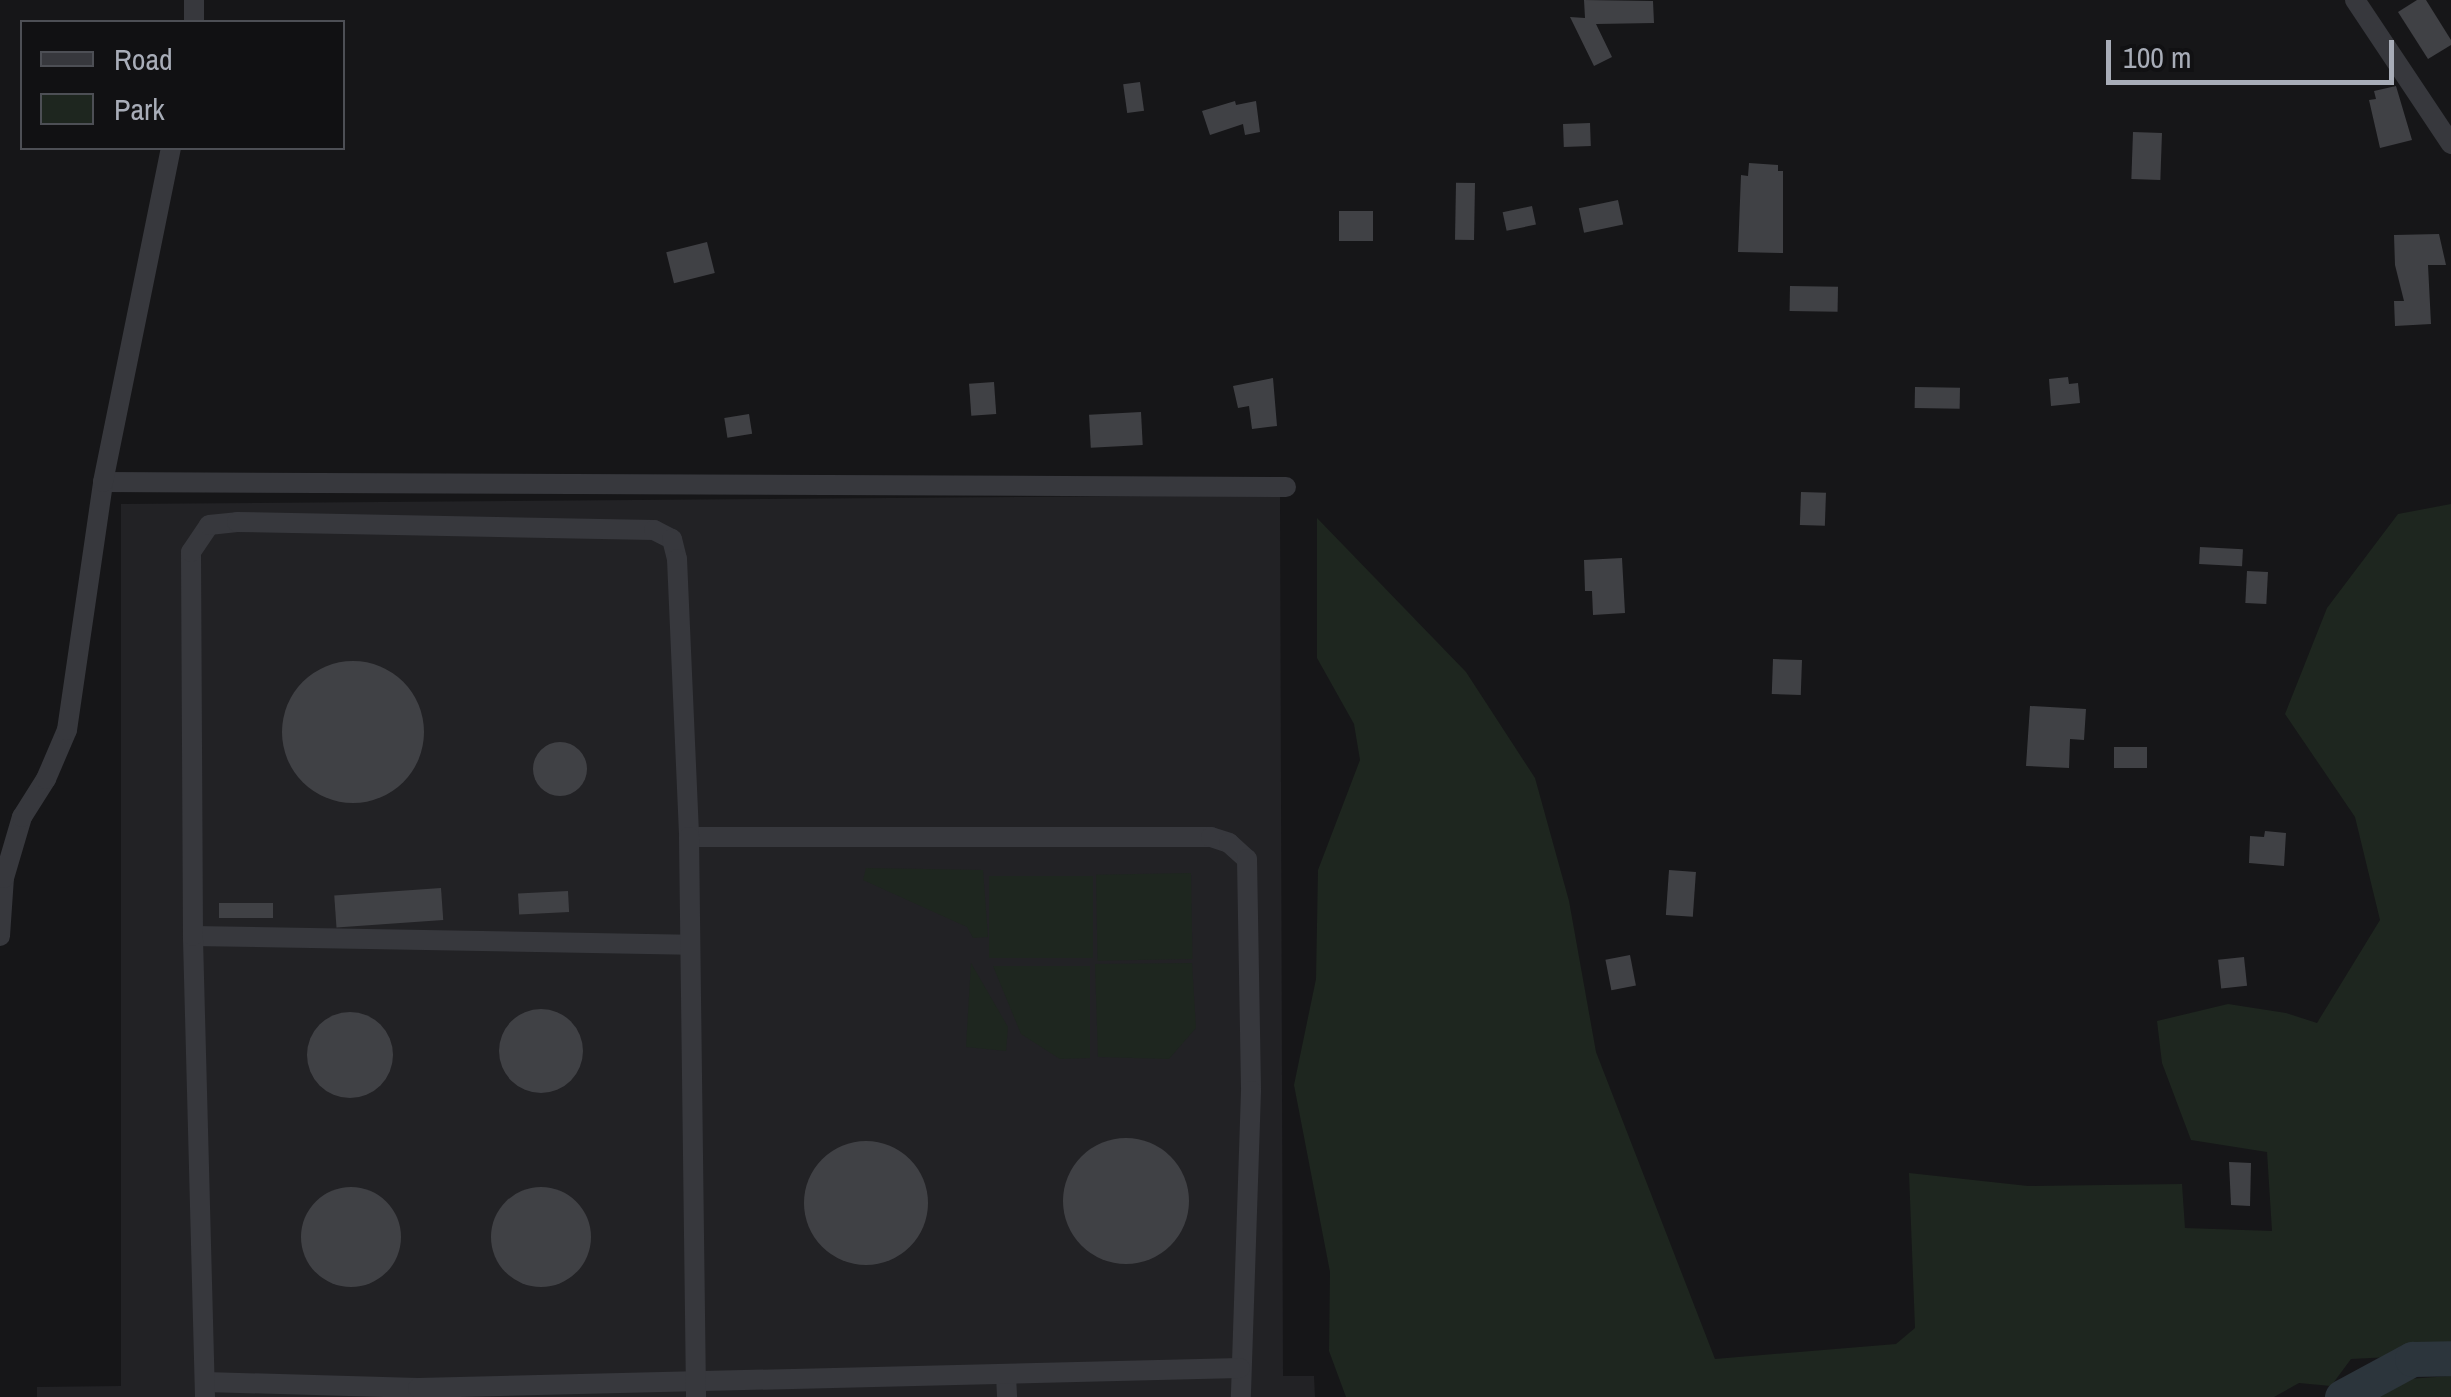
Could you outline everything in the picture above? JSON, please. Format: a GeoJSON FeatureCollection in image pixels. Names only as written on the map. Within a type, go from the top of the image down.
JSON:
{"type":"FeatureCollection","features":[{"type":"Feature","properties":{"kind":"street"},"geometry":{"type":"LineString","coordinates":[[2356,0],[2451,144]]}},
{"type":"Feature","properties":{"kind":"street"},"geometry":{"type":"LineString","coordinates":[[0,936],[4,878],[22,817],[46,779],[68,730],[103,482],[171,150]]}},
{"type":"Feature","properties":{"kind":"street"},"geometry":{"type":"LineString","coordinates":[[103,482],[1286,487]]}},
{"type":"Feature","properties":{"kind":"street"},"geometry":{"type":"LineString","coordinates":[[696,1388],[689,838],[677,559],[672,538],[654,530],[237,522],[209,525],[190,552],[192,936],[205,1390],[418,1392],[1007,1386],[1240,1368]]}},
{"type":"Feature","properties":{"kind":"street"},"geometry":{"type":"LineString","coordinates":[[689,838],[1211,837],[1229,843],[1247,858],[1251,1091],[1241,1397]]}},
{"type":"Feature","properties":{"kind":"street"},"geometry":{"type":"LineString","coordinates":[[192,936],[689,945]]}},
{"type":"Feature","properties":{"kind":"shaded area"},"geometry":{"type":"Polygon","coordinates":[[[1280,495],[1283,1376],[1314,1376],[1315,1397],[37,1397],[37,1387],[121,1386],[121,504],[1280,495]]]}},
{"type":"Feature","properties":{"kind":"green space"},"geometry":{"type":"Polygon","coordinates":[[[2451,504],[2451,1347],[2430,1355],[2351,1359],[2331,1386],[2299,1383],[2274,1397],[1346,1397],[1329,1351],[1330,1272],[1294,1085],[1316,979],[1318,870],[1360,760],[1354,724],[1317,658],[1317,518],[1466,672],[1535,778],[1569,901],[1596,1052],[1715,1359],[1896,1344],[1915,1328],[1909,1173],[2028,1186],[2182,1184],[2185,1228],[2272,1231],[2267,1152],[2191,1140],[2162,1063],[2157,1021],[2228,1004],[2286,1013],[2317,1023],[2380,920],[2355,817],[2285,714],[2327,608],[2398,514],[2451,504]]]}},
{"type":"Feature","properties":{"kind":"green space"},"geometry":{"type":"Polygon","coordinates":[[[866,868],[983,870],[988,937],[973,938],[967,927],[863,880],[866,868]]]}},
{"type":"Feature","properties":{"kind":"green space"},"geometry":{"type":"Polygon","coordinates":[[[1191,873],[1193,959],[1098,961],[1096,875],[1191,873]]]}},
{"type":"Feature","properties":{"kind":"green space"},"geometry":{"type":"Polygon","coordinates":[[[989,876],[1093,876],[1093,958],[989,958],[989,876]]]}},
{"type":"Feature","properties":{"kind":"green space"},"geometry":{"type":"Polygon","coordinates":[[[971,963],[1008,1027],[1006,1051],[966,1047],[971,963]]]}},
{"type":"Feature","properties":{"kind":"green space"},"geometry":{"type":"Polygon","coordinates":[[[1192,963],[1196,1028],[1169,1059],[1098,1057],[1095,964],[1192,963]]]}},
{"type":"Feature","properties":{"kind":"green space"},"geometry":{"type":"Polygon","coordinates":[[[993,966],[1090,966],[1090,1058],[1060,1059],[1021,1034],[993,966]]]}},
{"type":"Feature","properties":{"kind":"green space"},"geometry":{"type":"Polygon","coordinates":[[[2451,1376],[2451,1397],[2380,1397],[2407,1379],[2451,1376]]]}},
{"type":"Feature","properties":{"kind":"building"},"geometry":{"type":"Polygon","coordinates":[[[1584,0],[1653,1],[1654,23],[1596,24],[1612,57],[1594,66],[1570,17],[1585,18],[1584,0]]]}},
{"type":"Feature","properties":{"kind":"building"},"geometry":{"type":"Polygon","coordinates":[[[2417,0],[2426,0],[2451,40],[2451,45],[2428,59],[2398,12],[2417,0]]]}},
{"type":"Feature","properties":{"kind":"building"},"geometry":{"type":"Polygon","coordinates":[[[1140,82],[1144,111],[1127,113],[1123,84],[1140,82]]]}},
{"type":"Feature","properties":{"kind":"building"},"geometry":{"type":"Polygon","coordinates":[[[2396,86],[2412,140],[2380,148],[2369,100],[2376,99],[2374,91],[2396,86]]]}},
{"type":"Feature","properties":{"kind":"building"},"geometry":{"type":"Polygon","coordinates":[[[1235,101],[1236,105],[1256,101],[1260,132],[1245,135],[1243,124],[1210,135],[1202,111],[1235,101]]]}},
{"type":"Feature","properties":{"kind":"building"},"geometry":{"type":"Polygon","coordinates":[[[1590,123],[1591,146],[1564,147],[1563,124],[1590,123]]]}},
{"type":"Feature","properties":{"kind":"building"},"geometry":{"type":"Polygon","coordinates":[[[2133,132],[2162,133],[2160,180],[2131,179],[2133,132]]]}},
{"type":"Feature","properties":{"kind":"building"},"geometry":{"type":"Polygon","coordinates":[[[1749,163],[1778,165],[1778,171],[1783,171],[1783,253],[1738,252],[1741,175],[1748,176],[1749,163]]]}},
{"type":"Feature","properties":{"kind":"building"},"geometry":{"type":"Polygon","coordinates":[[[1456,183],[1475,183],[1474,240],[1455,240],[1456,183]]]}},
{"type":"Feature","properties":{"kind":"building"},"geometry":{"type":"Polygon","coordinates":[[[1618,200],[1623,224],[1584,233],[1579,208],[1618,200]]]}},
{"type":"Feature","properties":{"kind":"building"},"geometry":{"type":"Polygon","coordinates":[[[1532,206],[1536,225],[1507,231],[1503,212],[1532,206]]]}},
{"type":"Feature","properties":{"kind":"building"},"geometry":{"type":"Polygon","coordinates":[[[1339,211],[1373,211],[1373,241],[1339,241],[1339,211]]]}},
{"type":"Feature","properties":{"kind":"building"},"geometry":{"type":"Polygon","coordinates":[[[2439,234],[2446,265],[2428,265],[2431,324],[2395,326],[2394,301],[2404,301],[2395,265],[2394,235],[2439,234]]]}},
{"type":"Feature","properties":{"kind":"building"},"geometry":{"type":"Polygon","coordinates":[[[707,242],[715,273],[674,283],[666,252],[707,242]]]}},
{"type":"Feature","properties":{"kind":"building"},"geometry":{"type":"Polygon","coordinates":[[[1790,286],[1838,287],[1838,312],[1790,311],[1790,286]]]}},
{"type":"Feature","properties":{"kind":"building"},"geometry":{"type":"Polygon","coordinates":[[[2068,377],[2069,384],[2078,383],[2080,403],[2051,406],[2049,379],[2068,377]]]}},
{"type":"Feature","properties":{"kind":"building"},"geometry":{"type":"Polygon","coordinates":[[[1273,378],[1277,426],[1252,429],[1249,406],[1238,408],[1233,386],[1273,378]]]}},
{"type":"Feature","properties":{"kind":"building"},"geometry":{"type":"Polygon","coordinates":[[[994,382],[996,414],[971,416],[969,384],[994,382]]]}},
{"type":"Feature","properties":{"kind":"building"},"geometry":{"type":"Polygon","coordinates":[[[1915,387],[1960,388],[1960,409],[1915,408],[1915,387]]]}},
{"type":"Feature","properties":{"kind":"building"},"geometry":{"type":"Polygon","coordinates":[[[1141,412],[1143,445],[1091,448],[1089,415],[1141,412]]]}},
{"type":"Feature","properties":{"kind":"building"},"geometry":{"type":"Polygon","coordinates":[[[749,414],[752,434],[727,438],[724,418],[749,414]]]}},
{"type":"Feature","properties":{"kind":"building"},"geometry":{"type":"Polygon","coordinates":[[[1801,492],[1826,493],[1825,526],[1800,525],[1801,492]]]}},
{"type":"Feature","properties":{"kind":"building"},"geometry":{"type":"Polygon","coordinates":[[[2200,547],[2243,549],[2242,566],[2199,564],[2200,547]]]}},
{"type":"Feature","properties":{"kind":"building"},"geometry":{"type":"Polygon","coordinates":[[[1622,558],[1625,613],[1593,615],[1592,591],[1585,591],[1584,560],[1622,558]]]}},
{"type":"Feature","properties":{"kind":"building"},"geometry":{"type":"Polygon","coordinates":[[[2247,571],[2268,572],[2266,604],[2245,603],[2247,571]]]}},
{"type":"Feature","properties":{"kind":"building"},"geometry":{"type":"Polygon","coordinates":[[[1773,659],[1802,660],[1801,695],[1772,694],[1773,659]]]}},
{"type":"Feature","properties":{"kind":"building"},"geometry":{"type":"Polygon","coordinates":[[[353,661],[380,667],[403,682],[418,705],[424,732],[418,759],[403,782],[380,797],[353,803],[326,797],[303,782],[288,759],[282,732],[288,705],[303,682],[326,667],[353,661]]]}},
{"type":"Feature","properties":{"kind":"building"},"geometry":{"type":"Polygon","coordinates":[[[2030,706],[2086,709],[2084,740],[2070,739],[2069,768],[2026,766],[2030,706]]]}},
{"type":"Feature","properties":{"kind":"building"},"geometry":{"type":"Polygon","coordinates":[[[560,742],[579,750],[587,769],[579,788],[560,796],[541,788],[533,769],[541,750],[560,742]]]}},
{"type":"Feature","properties":{"kind":"building"},"geometry":{"type":"Polygon","coordinates":[[[2114,747],[2147,747],[2147,768],[2114,768],[2114,747]]]}},
{"type":"Feature","properties":{"kind":"building"},"geometry":{"type":"Polygon","coordinates":[[[2265,831],[2286,833],[2284,866],[2249,863],[2250,836],[2264,837],[2265,831]]]}},
{"type":"Feature","properties":{"kind":"building"},"geometry":{"type":"Polygon","coordinates":[[[1669,870],[1696,872],[1693,917],[1666,915],[1669,870]]]}},
{"type":"Feature","properties":{"kind":"building"},"geometry":{"type":"Polygon","coordinates":[[[441,888],[443,920],[336,927],[334,895],[441,888]]]}},
{"type":"Feature","properties":{"kind":"building"},"geometry":{"type":"Polygon","coordinates":[[[568,891],[569,912],[519,915],[518,894],[568,891]]]}},
{"type":"Feature","properties":{"kind":"building"},"geometry":{"type":"Polygon","coordinates":[[[219,903],[273,903],[273,918],[219,918],[219,903]]]}},
{"type":"Feature","properties":{"kind":"building"},"geometry":{"type":"Polygon","coordinates":[[[1630,955],[1636,985],[1611,990],[1605,960],[1630,955]]]}},
{"type":"Feature","properties":{"kind":"building"},"geometry":{"type":"Polygon","coordinates":[[[2244,957],[2247,986],[2221,989],[2218,960],[2244,957]]]}},
{"type":"Feature","properties":{"kind":"building"},"geometry":{"type":"Polygon","coordinates":[[[541,1009],[557,1012],[571,1021],[580,1035],[580,1067],[571,1081],[557,1090],[541,1093],[525,1090],[511,1081],[502,1067],[499,1051],[502,1035],[511,1021],[525,1012],[541,1009]]]}},
{"type":"Feature","properties":{"kind":"building"},"geometry":{"type":"Polygon","coordinates":[[[350,1012],[374,1019],[386,1031],[393,1055],[386,1079],[374,1091],[350,1098],[326,1091],[314,1079],[307,1055],[314,1031],[326,1019],[350,1012]]]}},
{"type":"Feature","properties":{"kind":"building"},"geometry":{"type":"Polygon","coordinates":[[[1126,1138],[1150,1143],[1170,1157],[1184,1177],[1189,1201],[1184,1225],[1170,1245],[1150,1259],[1126,1264],[1102,1259],[1082,1245],[1068,1225],[1063,1201],[1068,1177],[1082,1157],[1102,1143],[1126,1138]]]}},
{"type":"Feature","properties":{"kind":"building"},"geometry":{"type":"Polygon","coordinates":[[[866,1141],[890,1146],[910,1159],[923,1179],[928,1203],[923,1227],[910,1247],[890,1260],[866,1265],[842,1260],[822,1247],[809,1227],[804,1203],[809,1179],[822,1159],[842,1146],[866,1141]]]}},
{"type":"Feature","properties":{"kind":"building"},"geometry":{"type":"Polygon","coordinates":[[[2229,1162],[2251,1163],[2250,1206],[2231,1205],[2229,1162]]]}},
{"type":"Feature","properties":{"kind":"building"},"geometry":{"type":"Polygon","coordinates":[[[351,1187],[379,1195],[393,1209],[401,1237],[393,1265],[379,1279],[351,1287],[323,1279],[309,1265],[301,1237],[309,1209],[323,1195],[351,1187]]]}},
{"type":"Feature","properties":{"kind":"building"},"geometry":{"type":"Polygon","coordinates":[[[541,1187],[560,1191],[577,1201],[587,1218],[591,1237],[587,1256],[577,1273],[560,1283],[541,1287],[522,1283],[505,1273],[495,1256],[491,1237],[495,1218],[505,1201],[522,1191],[541,1187]]]}},
{"type":"Feature","properties":{"kind":"waterway"},"geometry":{"type":"LineString","coordinates":[[2342,1397],[2412,1359],[2451,1358]]}}]}
